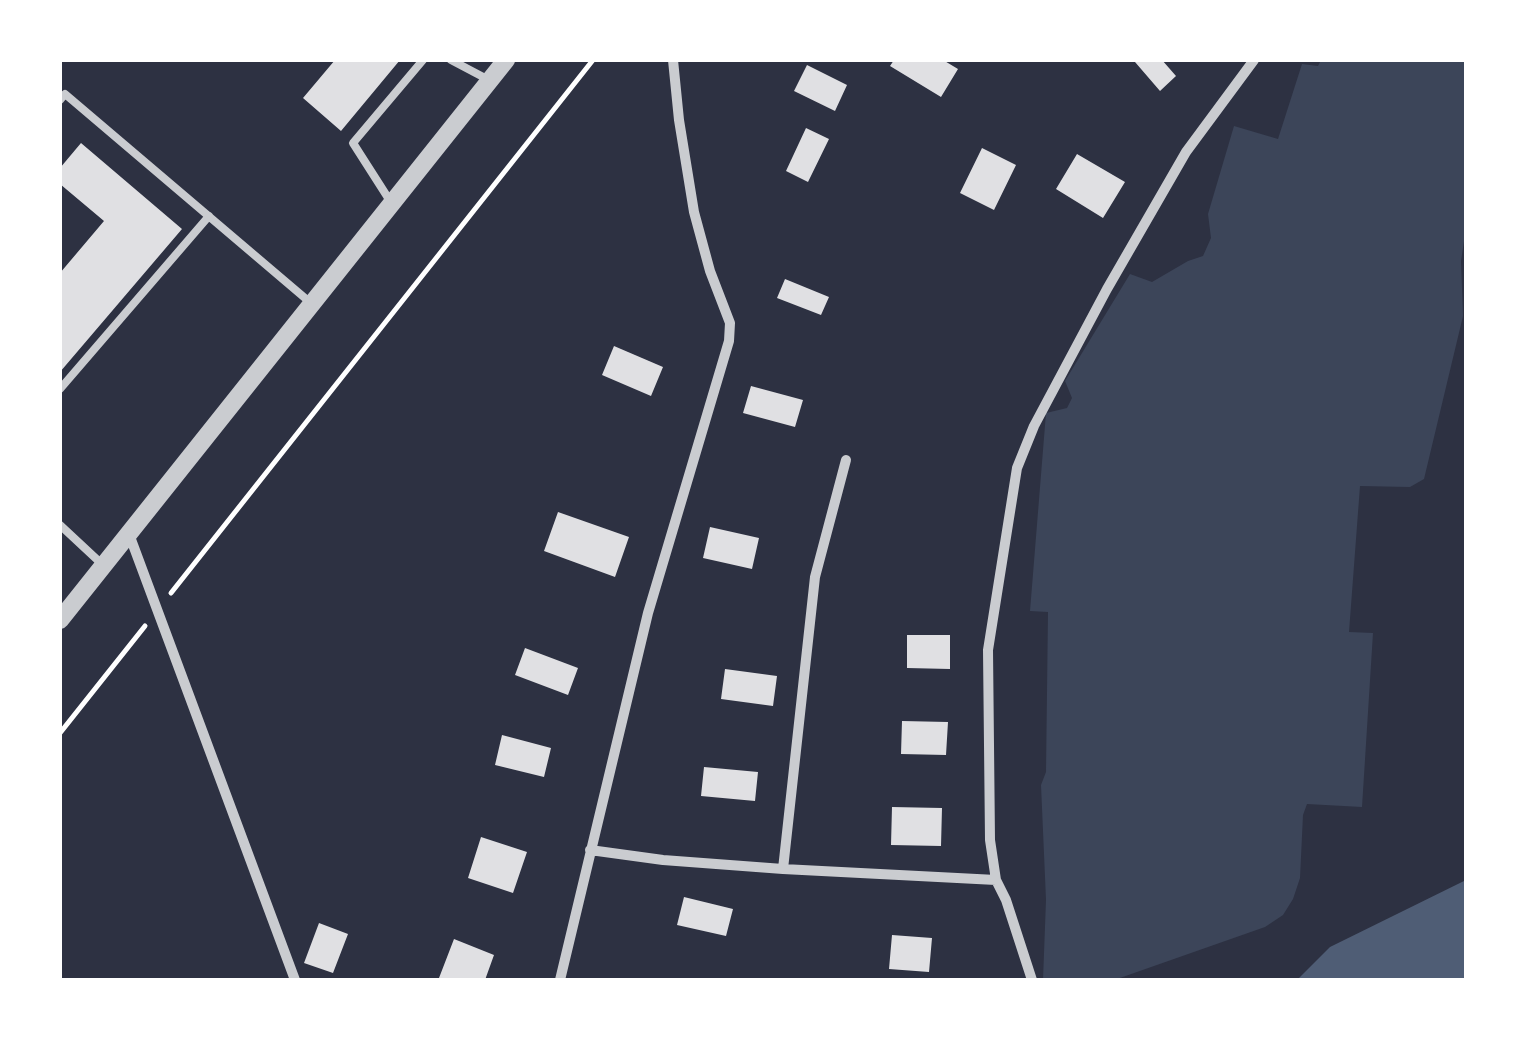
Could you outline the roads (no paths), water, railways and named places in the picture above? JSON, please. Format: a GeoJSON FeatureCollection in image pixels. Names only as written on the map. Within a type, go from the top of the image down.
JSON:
{"type":"FeatureCollection","features":[{"type":"Feature","properties":{"kind":"street"},"geometry":{"type":"LineString","coordinates":[[60,620],[506,60]]}},
{"type":"Feature","properties":{"kind":"street"},"geometry":{"type":"LineString","coordinates":[[560,980],[648,613],[729,340],[730,323],[694,212],[678,120],[673,60]]}},
{"type":"Feature","properties":{"kind":"street"},"geometry":{"type":"LineString","coordinates":[[1032,980],[996,880],[990,840],[988,650],[1018,468],[1034,426],[1146,221],[1186,152],[1254,60]]}},
{"type":"Feature","properties":{"kind":"street"},"geometry":{"type":"LineString","coordinates":[[783,869],[815,578],[846,460]]}},
{"type":"Feature","properties":{"kind":"street"},"geometry":{"type":"LineString","coordinates":[[129,534],[295,980]]}},
{"type":"Feature","properties":{"kind":"street"},"geometry":{"type":"LineString","coordinates":[[590,850],[783,869],[996,880]]}},
{"type":"Feature","properties":{"kind":"lane"},"geometry":{"type":"LineString","coordinates":[[392,204],[353,143],[423,60]]}},
{"type":"Feature","properties":{"kind":"lane"},"geometry":{"type":"LineString","coordinates":[[451,60],[490,80]]}},
{"type":"Feature","properties":{"kind":"lane"},"geometry":{"type":"LineString","coordinates":[[60,100],[64,94],[312,304]]}},
{"type":"Feature","properties":{"kind":"lane"},"geometry":{"type":"LineString","coordinates":[[60,390],[209,216]]}},
{"type":"Feature","properties":{"kind":"lane"},"geometry":{"type":"LineString","coordinates":[[60,524],[104,566]]}}]}
